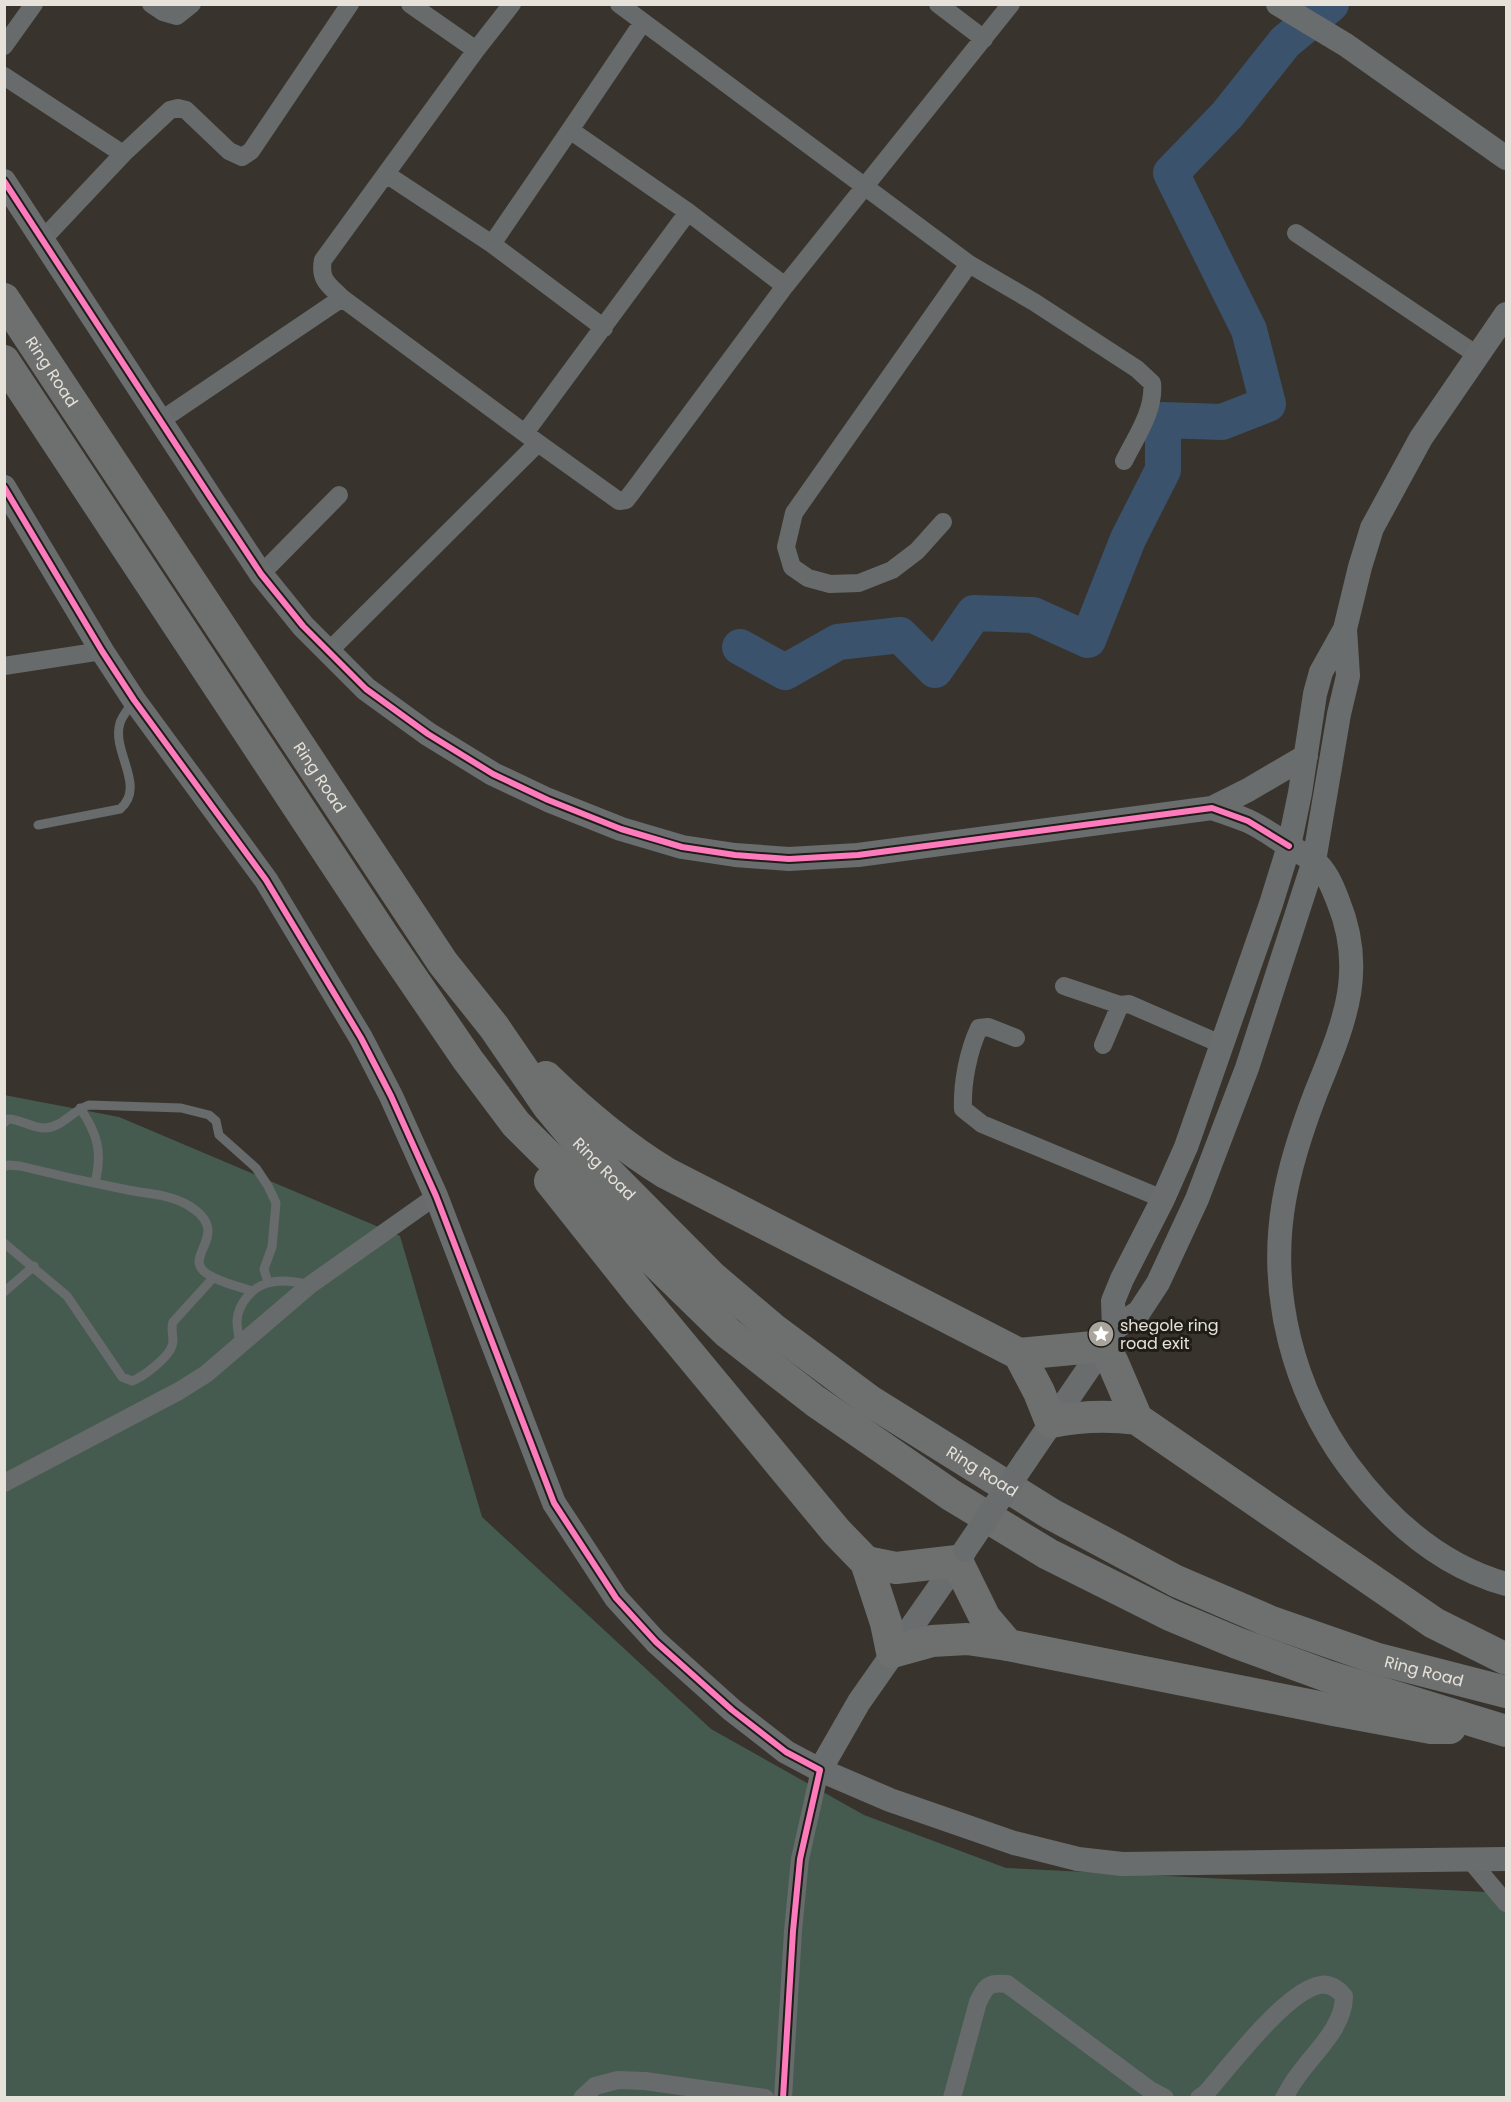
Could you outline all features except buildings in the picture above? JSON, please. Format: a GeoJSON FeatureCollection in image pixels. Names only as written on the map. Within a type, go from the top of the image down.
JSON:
{"type":"FeatureCollection","features":[{"type":"Feature","properties":{"kind":"highway","name":"Ring Road"},"geometry":{"type":"LineString","coordinates":[[4,299],[443,963],[494,1027],[548,1106],[578,1142],[712,1277],[772,1328],[870,1401],[1052,1514],[1176,1581],[1269,1621],[1378,1659],[1506,1692]]}},
{"type":"Feature","properties":{"kind":"highway","name":"Ring Road"},"geometry":{"type":"LineString","coordinates":[[4,361],[384,937],[468,1060],[516,1124],[728,1333],[815,1401],[951,1495],[1048,1554],[1170,1616],[1237,1643],[1327,1676],[1499,1729]]}},
{"type":"Feature","properties":{"kind":"highway"},"geometry":{"type":"LineString","coordinates":[[494,1027],[594,1121],[634,1153],[666,1173],[1018,1354],[1039,1392],[1051,1422],[1108,1415],[1137,1419],[1434,1623],[1506,1659]]}},
{"type":"Feature","properties":{"kind":"highway"},"geometry":{"type":"LineString","coordinates":[[516,1124],[545,1175],[639,1293],[828,1521],[866,1562],[886,1623],[892,1652],[932,1641],[967,1639],[1008,1645],[1431,1728],[1499,1729]]}},
{"type":"Feature","properties":{"kind":"highway"},"geometry":{"type":"LineString","coordinates":[[1018,1354],[1109,1337],[1137,1419]]}},
{"type":"Feature","properties":{"kind":"highway"},"geometry":{"type":"LineString","coordinates":[[866,1562],[896,1568],[961,1555],[985,1618],[1008,1645]]}},
{"type":"Feature","properties":{"kind":"main road"},"geometry":{"type":"LineString","coordinates":[[1279,5],[1346,45],[1506,158]]}},
{"type":"Feature","properties":{"kind":"main road"},"geometry":{"type":"LineString","coordinates":[[4,181],[261,574],[303,626],[366,689],[428,734],[493,774],[548,800],[621,829],[682,847],[789,860],[858,855],[1212,808],[1306,756]]}},
{"type":"Feature","properties":{"kind":"main road"},"geometry":{"type":"LineString","coordinates":[[1109,1337],[1113,1301],[1186,1147],[1271,904],[1289,846],[1315,694],[1321,672],[1345,629],[1372,528],[1421,438],[1506,314]]}},
{"type":"Feature","properties":{"kind":"main road"},"geometry":{"type":"LineString","coordinates":[[4,487],[102,651],[134,700],[266,880],[361,1038],[391,1096],[436,1196],[554,1503],[616,1598],[656,1642],[732,1710],[786,1752],[847,1783],[943,1820],[1014,1843],[1078,1859],[1122,1864],[1506,1859]]}},
{"type":"Feature","properties":{"kind":"main road"},"geometry":{"type":"LineString","coordinates":[[820,1770],[859,1702],[892,1652],[1109,1337],[1139,1312],[1158,1283],[1197,1199],[1246,1068],[1314,861],[1339,714],[1348,676],[1345,629]]}},
{"type":"Feature","properties":{"kind":"main road"},"geometry":{"type":"LineString","coordinates":[[1212,808],[1248,821],[1314,861],[1323,871],[1343,912],[1349,932],[1353,969],[1349,999],[1310,1108],[1284,1202],[1279,1271],[1283,1311],[1299,1371],[1313,1405],[1335,1447],[1365,1488],[1391,1515],[1427,1546],[1463,1567],[1506,1584]]}},
{"type":"Feature","properties":{"kind":"street"},"geometry":{"type":"LineString","coordinates":[[4,46],[34,4]]}},
{"type":"Feature","properties":{"kind":"street"},"geometry":{"type":"LineString","coordinates":[[151,4],[163,12],[177,16],[192,4]]}},
{"type":"Feature","properties":{"kind":"street"},"geometry":{"type":"LineString","coordinates":[[42,240],[123,154],[170,110],[178,108],[186,110],[229,151],[242,157],[251,151],[350,4]]}},
{"type":"Feature","properties":{"kind":"street"},"geometry":{"type":"LineString","coordinates":[[410,4],[476,50]]}},
{"type":"Feature","properties":{"kind":"street"},"geometry":{"type":"LineString","coordinates":[[512,4],[322,260],[320,272],[327,284],[342,298],[619,501],[626,500],[785,286],[1011,4]]}},
{"type":"Feature","properties":{"kind":"street"},"geometry":{"type":"LineString","coordinates":[[619,4],[969,264],[1034,302],[1137,369],[1152,383],[1153,393],[1150,408],[1124,461]]}},
{"type":"Feature","properties":{"kind":"street"},"geometry":{"type":"LineString","coordinates":[[938,4],[984,39]]}},
{"type":"Feature","properties":{"kind":"street"},"geometry":{"type":"LineString","coordinates":[[492,244],[643,22]]}},
{"type":"Feature","properties":{"kind":"street"},"geometry":{"type":"LineString","coordinates":[[4,76],[123,154]]}},
{"type":"Feature","properties":{"kind":"street"},"geometry":{"type":"LineString","coordinates":[[570,130],[688,212],[785,286]]}},
{"type":"Feature","properties":{"kind":"street"},"geometry":{"type":"LineString","coordinates":[[386,174],[492,244],[604,328]]}},
{"type":"Feature","properties":{"kind":"street"},"geometry":{"type":"LineString","coordinates":[[328,652],[531,438],[604,328],[688,212]]}},
{"type":"Feature","properties":{"kind":"street"},"geometry":{"type":"LineString","coordinates":[[1296,232],[1477,355]]}},
{"type":"Feature","properties":{"kind":"street"},"geometry":{"type":"LineString","coordinates":[[944,522],[917,551],[892,570],[859,583],[830,584],[808,578],[792,567],[786,547],[794,513],[969,264]]}},
{"type":"Feature","properties":{"kind":"street"},"geometry":{"type":"LineString","coordinates":[[160,421],[342,298]]}},
{"type":"Feature","properties":{"kind":"street"},"geometry":{"type":"LineString","coordinates":[[261,574],[339,495]]}},
{"type":"Feature","properties":{"kind":"street"},"geometry":{"type":"LineString","coordinates":[[4,666],[102,651]]}},
{"type":"Feature","properties":{"kind":"street"},"geometry":{"type":"LineString","coordinates":[[1064,986],[1120,1005],[1129,1004],[1222,1045]]}},
{"type":"Feature","properties":{"kind":"street"},"geometry":{"type":"LineString","coordinates":[[1103,1045],[1120,1005]]}},
{"type":"Feature","properties":{"kind":"street"},"geometry":{"type":"LineString","coordinates":[[1016,1038],[988,1027],[979,1028],[973,1041],[963,1094],[963,1109],[982,1124],[1163,1199]]}},
{"type":"Feature","properties":{"kind":"street"},"geometry":{"type":"LineString","coordinates":[[4,1483],[179,1391],[206,1374],[310,1285],[436,1196]]}},
{"type":"Feature","properties":{"kind":"street"},"geometry":{"type":"LineString","coordinates":[[783,2097],[793,1930],[801,1859],[820,1770]]}},
{"type":"Feature","properties":{"kind":"street"},"geometry":{"type":"LineString","coordinates":[[1470,1860],[1506,1903]]}},
{"type":"Feature","properties":{"kind":"street"},"geometry":{"type":"LineString","coordinates":[[952,2097],[978,2002],[984,1989],[994,1983],[1007,1984],[1162,2097]]}},
{"type":"Feature","properties":{"kind":"street"},"geometry":{"type":"LineString","coordinates":[[1198,2097],[1206,2093],[1285,2004],[1306,1990],[1322,1984],[1336,1988],[1344,1996],[1344,2008],[1338,2022],[1284,2097]]}},
{"type":"Feature","properties":{"kind":"street"},"geometry":{"type":"LineString","coordinates":[[582,2097],[595,2086],[618,2080],[645,2081],[765,2097]]}},
{"type":"Feature","properties":{"kind":"lane"},"geometry":{"type":"LineString","coordinates":[[38,825],[120,809],[128,802],[131,791],[119,737],[120,722],[134,700]]}},
{"type":"Feature","properties":{"kind":"lane"},"geometry":{"type":"LineString","coordinates":[[4,1123],[8,1119],[14,1119],[44,1129],[55,1126],[80,1108],[89,1105],[181,1108],[209,1115],[216,1121],[219,1135],[256,1168],[276,1203],[272,1247],[264,1269],[268,1283]]}},
{"type":"Feature","properties":{"kind":"lane"},"geometry":{"type":"LineString","coordinates":[[80,1108],[96,1137],[100,1160],[95,1182]]}},
{"type":"Feature","properties":{"kind":"lane"},"geometry":{"type":"LineString","coordinates":[[4,1167],[20,1166],[164,1196],[186,1204],[206,1223],[209,1233],[199,1260],[204,1272],[213,1278],[253,1291]]}},
{"type":"Feature","properties":{"kind":"lane"},"geometry":{"type":"LineString","coordinates":[[4,1243],[68,1296],[122,1377],[132,1381],[144,1376],[171,1348],[173,1322],[213,1278]]}},
{"type":"Feature","properties":{"kind":"lane"},"geometry":{"type":"LineString","coordinates":[[4,1292],[34,1266]]}},
{"type":"Feature","properties":{"kind":"lane"},"geometry":{"type":"LineString","coordinates":[[240,1345],[237,1320],[241,1304],[253,1291],[268,1283],[296,1282],[310,1285]]}},
{"type":"Feature","properties":{"kind":"green space"},"geometry":{"type":"Polygon","coordinates":[[[4,1095],[119,1117],[400,1236],[482,1517],[711,1729],[864,1815],[1006,1868],[1506,1893],[1506,2097],[5,2097],[4,1095]]]}},
{"type":"Feature","properties":{"kind":"waterway"},"geometry":{"type":"LineString","coordinates":[[740,647],[785,672],[838,642],[900,635],[935,670],[974,613],[1033,615],[1088,640],[1128,539],[1163,470],[1163,420],[1222,422],[1268,404],[1249,330],[1171,173],[1227,115],[1285,42],[1331,4]]}},
{"type":"Feature","properties":{"kind":"cycle path"},"geometry":{"type":"LineString","coordinates":[[4,181],[261,574],[303,626],[366,689],[428,734],[493,774],[548,800],[621,829],[682,847],[735,855],[789,859],[858,855],[1212,808],[1248,821],[1289,846]]}},
{"type":"Feature","properties":{"kind":"cycle path"},"geometry":{"type":"LineString","coordinates":[[4,487],[102,651],[134,700],[266,880],[361,1038],[391,1096],[436,1196],[554,1503],[616,1598],[656,1642],[732,1710],[786,1752],[820,1770],[800,1859],[793,1931],[783,2098]]}},
{"type":"Feature","properties":{"kind":"place","name":"shegole ring road exit"},"geometry":{"type":"Point","coordinates":[1101,1334]}}]}
